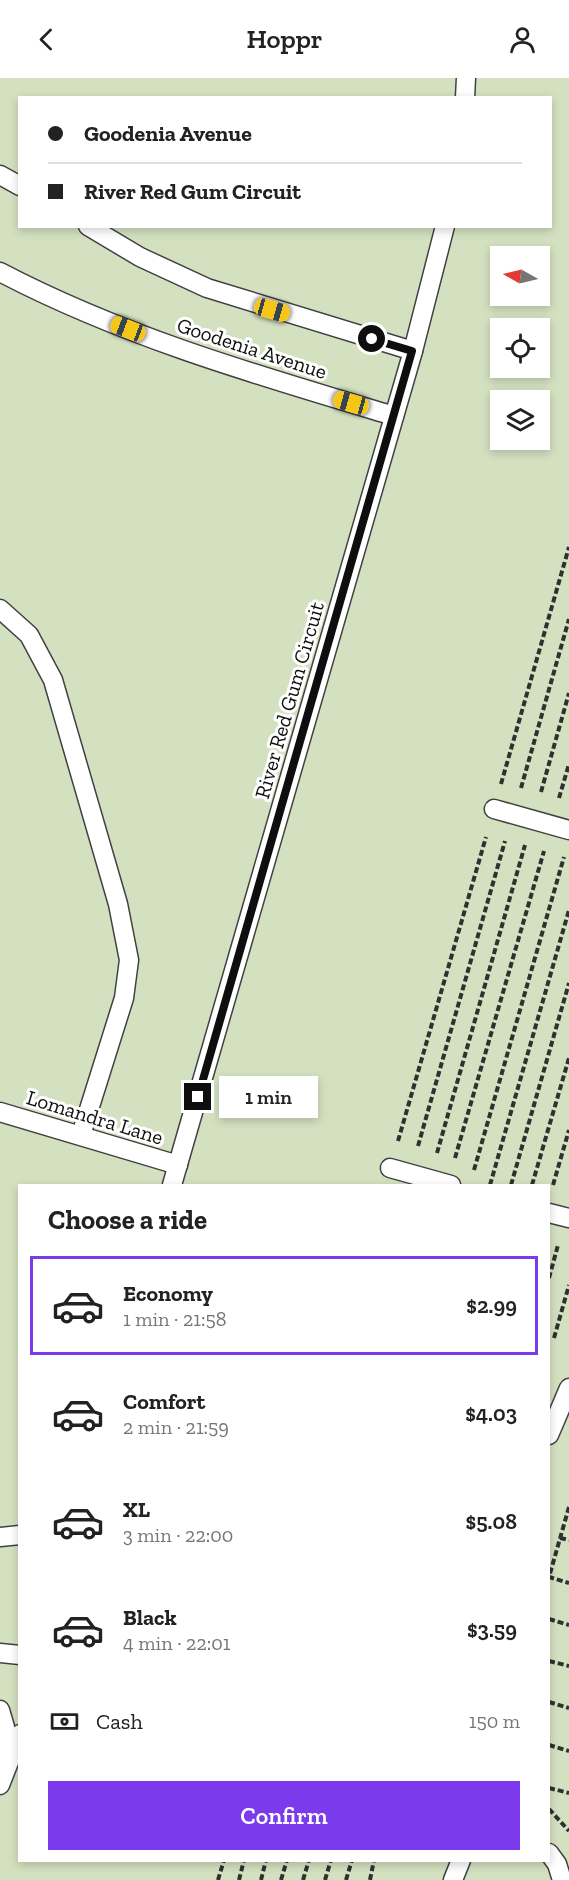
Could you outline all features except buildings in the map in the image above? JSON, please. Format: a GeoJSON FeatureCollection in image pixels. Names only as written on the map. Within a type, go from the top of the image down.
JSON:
{"type":"FeatureCollection","features":[{"type":"Feature","properties":{"kind":"lane"},"geometry":{"type":"LineString","coordinates":[[465,96],[466,78]]}},
{"type":"Feature","properties":{"kind":"lane"},"geometry":{"type":"LineString","coordinates":[[0,175],[18,185]]}},
{"type":"Feature","properties":{"kind":"lane","name":"Goodenia Avenue"},"geometry":{"type":"LineString","coordinates":[[91,228],[140,257],[207,288],[412,351]]}},
{"type":"Feature","properties":{"kind":"lane","name":"River Red Gum Circuit"},"geometry":{"type":"LineString","coordinates":[[172,1184],[394,416],[444,228]]}},
{"type":"Feature","properties":{"kind":"lane","name":"Goodenia Avenue"},"geometry":{"type":"LineString","coordinates":[[0,272],[87,313],[169,345],[244,372],[394,416]]}},
{"type":"Feature","properties":{"kind":"lane"},"geometry":{"type":"LineString","coordinates":[[0,609],[29,635],[53,680],[118,904],[129,960],[124,998],[81,1135]]}},
{"type":"Feature","properties":{"kind":"lane"},"geometry":{"type":"LineString","coordinates":[[494,809],[560,828]]}},
{"type":"Feature","properties":{"kind":"lane","name":"Lomandra Lane"},"geometry":{"type":"LineString","coordinates":[[0,1112],[178,1165]]}},
{"type":"Feature","properties":{"kind":"lane"},"geometry":{"type":"LineString","coordinates":[[390,1168],[447,1184]]}},
{"type":"Feature","properties":{"kind":"lane"},"geometry":{"type":"LineString","coordinates":[[550,1213],[569,1218]]}},
{"type":"Feature","properties":{"kind":"lane"},"geometry":{"type":"LineString","coordinates":[[550,1433],[569,1388]]}},
{"type":"Feature","properties":{"kind":"lane"},"geometry":{"type":"LineString","coordinates":[[0,1653],[18,1655]]}},
{"type":"Feature","properties":{"kind":"lane"},"geometry":{"type":"LineString","coordinates":[[0,1710],[5,1727],[6,1764]]}},
{"type":"Feature","properties":{"kind":"lane"},"geometry":{"type":"LineString","coordinates":[[0,1785],[6,1764],[18,1738]]}},
{"type":"Feature","properties":{"kind":"lane"},"geometry":{"type":"LineString","coordinates":[[550,1854],[557,1864],[562,1880]]}},
{"type":"Feature","properties":{"kind":"lane"},"geometry":{"type":"LineString","coordinates":[[453,1880],[460,1862]]}},
{"type":"Feature","properties":{"kind":"path"},"geometry":{"type":"LineString","coordinates":[[390,1168],[569,547]]}},
{"type":"Feature","properties":{"kind":"path"},"geometry":{"type":"LineString","coordinates":[[410,1173],[569,619]]}},
{"type":"Feature","properties":{"kind":"path"},"geometry":{"type":"LineString","coordinates":[[430,1179],[569,693]]}},
{"type":"Feature","properties":{"kind":"path"},"geometry":{"type":"LineString","coordinates":[[450,1184],[560,828],[569,764]]}},
{"type":"Feature","properties":{"kind":"path"},"geometry":{"type":"LineString","coordinates":[[472,1177],[566,850]]}},
{"type":"Feature","properties":{"kind":"path"},"geometry":{"type":"LineString","coordinates":[[490,1184],[569,910]]}},
{"type":"Feature","properties":{"kind":"path"},"geometry":{"type":"LineString","coordinates":[[511,1184],[569,983]]}},
{"type":"Feature","properties":{"kind":"path"},"geometry":{"type":"LineString","coordinates":[[532,1184],[569,1058]]}},
{"type":"Feature","properties":{"kind":"path"},"geometry":{"type":"LineString","coordinates":[[552,1188],[569,1130]]}},
{"type":"Feature","properties":{"kind":"path"},"geometry":{"type":"LineString","coordinates":[[554,1338],[569,1285]]}},
{"type":"Feature","properties":{"kind":"path"},"geometry":{"type":"LineString","coordinates":[[550,1573],[569,1507]]}},
{"type":"Feature","properties":{"kind":"path"},"geometry":{"type":"LineString","coordinates":[[560,1538],[569,1540]]}},
{"type":"Feature","properties":{"kind":"path"},"geometry":{"type":"LineString","coordinates":[[550,1577],[569,1582]]}},
{"type":"Feature","properties":{"kind":"path"},"geometry":{"type":"LineString","coordinates":[[550,1619],[569,1625]]}},
{"type":"Feature","properties":{"kind":"path"},"geometry":{"type":"LineString","coordinates":[[550,1660],[569,1666]]}},
{"type":"Feature","properties":{"kind":"path"},"geometry":{"type":"LineString","coordinates":[[550,1702],[569,1708]]}},
{"type":"Feature","properties":{"kind":"path"},"geometry":{"type":"LineString","coordinates":[[550,1745],[569,1751]]}},
{"type":"Feature","properties":{"kind":"path"},"geometry":{"type":"LineString","coordinates":[[550,1788],[569,1793]]}},
{"type":"Feature","properties":{"kind":"path"},"geometry":{"type":"LineString","coordinates":[[550,1810],[569,1831]]}},
{"type":"Feature","properties":{"kind":"path"},"geometry":{"type":"LineString","coordinates":[[218,1880],[223,1862]]}},
{"type":"Feature","properties":{"kind":"path"},"geometry":{"type":"LineString","coordinates":[[239,1880],[244,1862]]}},
{"type":"Feature","properties":{"kind":"path"},"geometry":{"type":"LineString","coordinates":[[261,1880],[266,1862]]}},
{"type":"Feature","properties":{"kind":"path"},"geometry":{"type":"LineString","coordinates":[[281,1880],[286,1862]]}},
{"type":"Feature","properties":{"kind":"path"},"geometry":{"type":"LineString","coordinates":[[303,1880],[308,1862]]}},
{"type":"Feature","properties":{"kind":"path"},"geometry":{"type":"LineString","coordinates":[[325,1880],[330,1862]]}},
{"type":"Feature","properties":{"kind":"path"},"geometry":{"type":"LineString","coordinates":[[346,1880],[351,1862]]}},
{"type":"Feature","properties":{"kind":"path"},"geometry":{"type":"LineString","coordinates":[[370,1880],[374,1862]]}},
{"type":"Feature","properties":{"kind":"green space"},"geometry":{"type":"Polygon","coordinates":[[[0,78],[569,78],[569,1880],[0,1880],[0,78]]]}},
{"type":"Feature","properties":{"kind":"route"},"geometry":{"type":"LineString","coordinates":[[198,1097],[412,351],[372,339]]}}]}
